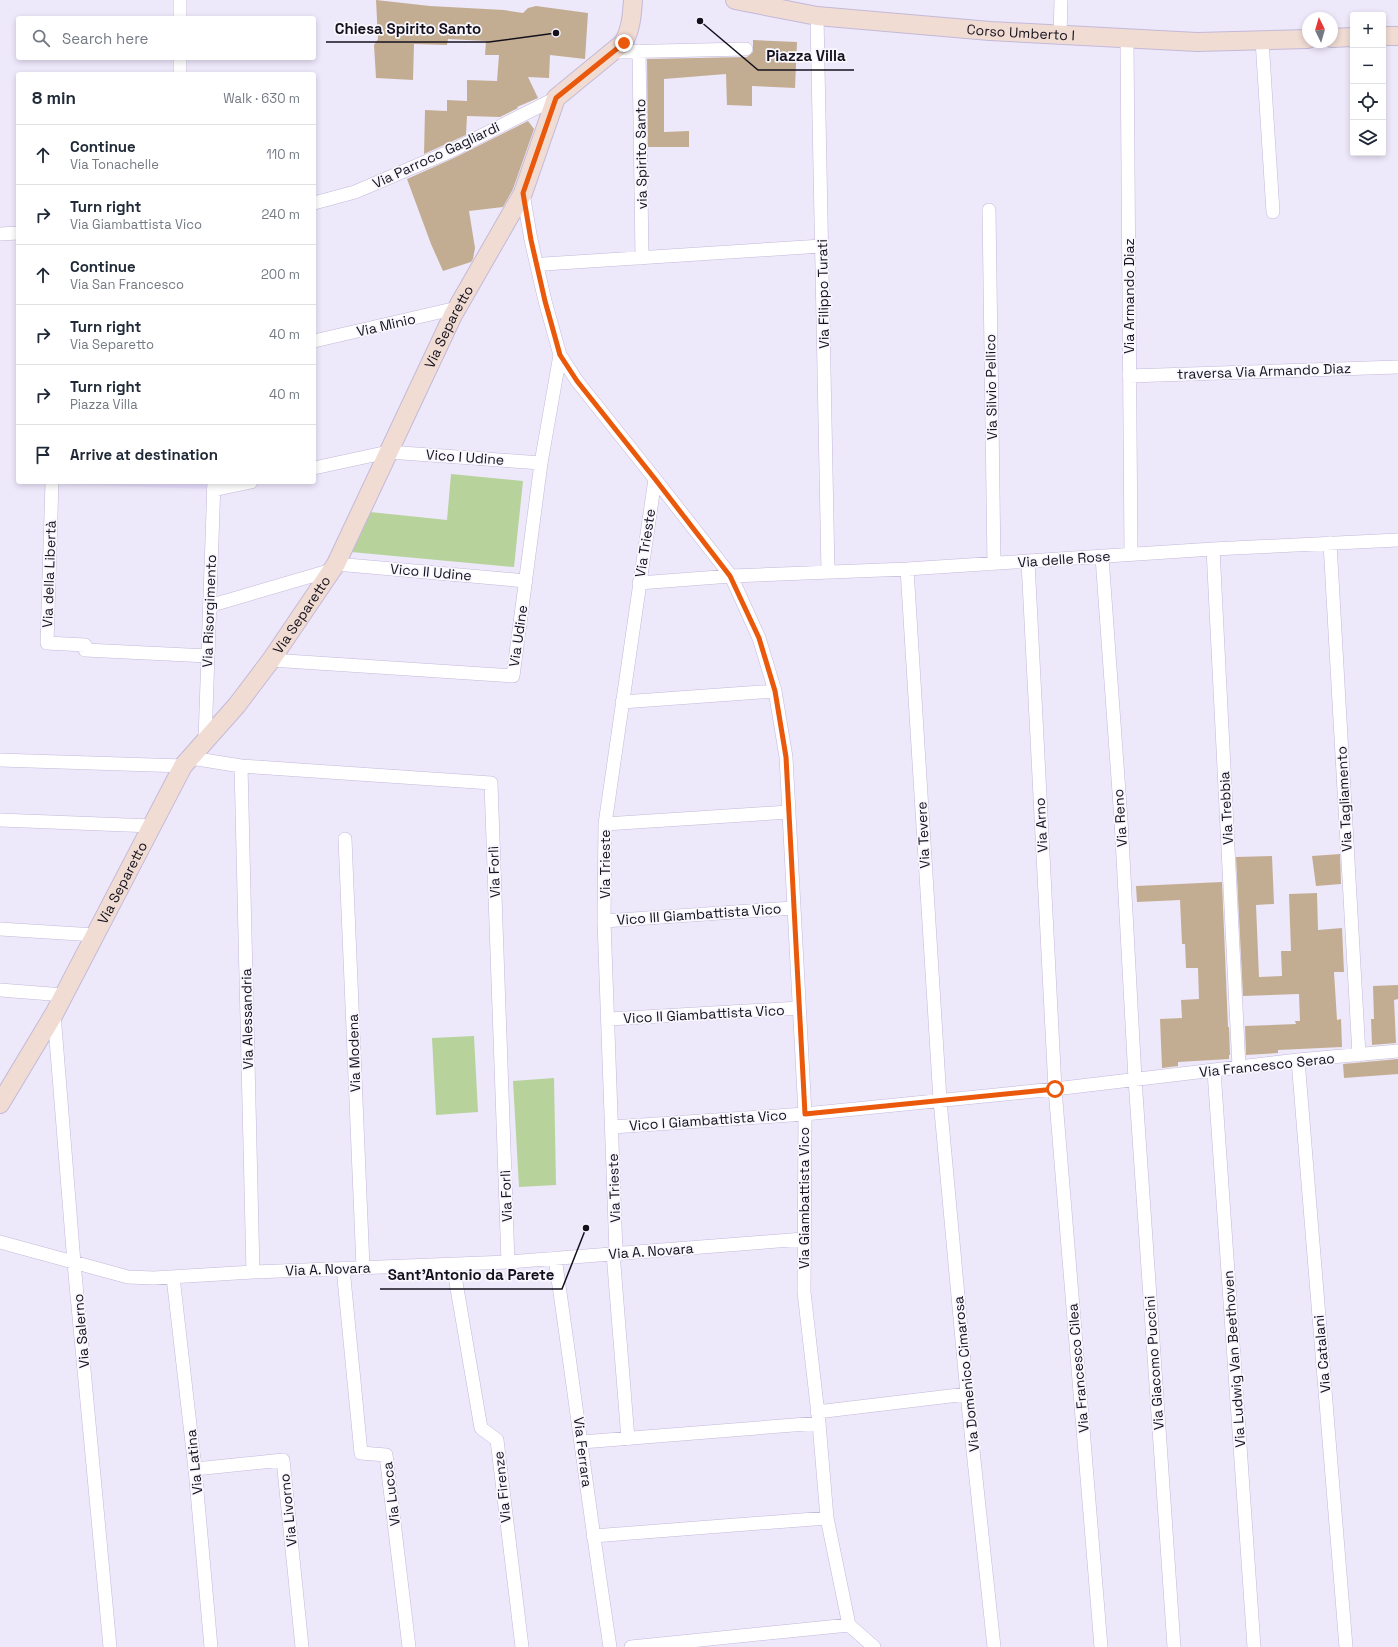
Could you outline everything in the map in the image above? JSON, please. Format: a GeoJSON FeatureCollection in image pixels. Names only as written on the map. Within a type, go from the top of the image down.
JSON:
{"type":"FeatureCollection","features":[{"type":"Feature","properties":{"kind":"street"},"geometry":{"type":"LineString","coordinates":[[180,0],[180,16]]}},
{"type":"Feature","properties":{"kind":"street"},"geometry":{"type":"LineString","coordinates":[[556,98],[624,43],[628,36],[631,22],[633,0]]}},
{"type":"Feature","properties":{"kind":"street","name":"Corso Umberto I"},"geometry":{"type":"LineString","coordinates":[[734,0],[817,16],[990,31],[1196,42],[1302,38]]}},
{"type":"Feature","properties":{"kind":"street"},"geometry":{"type":"LineString","coordinates":[[1060,35],[1062,0]]}},
{"type":"Feature","properties":{"kind":"street","name":"Via Filippo Turati"},"geometry":{"type":"LineString","coordinates":[[817,16],[828,572]]}},
{"type":"Feature","properties":{"kind":"street"},"geometry":{"type":"LineString","coordinates":[[1386,36],[1398,36]]}},
{"type":"Feature","properties":{"kind":"street"},"geometry":{"type":"LineString","coordinates":[[1338,38],[1350,37]]}},
{"type":"Feature","properties":{"kind":"street","name":"Via Armando Diaz"},"geometry":{"type":"LineString","coordinates":[[1127,39],[1131,554]]}},
{"type":"Feature","properties":{"kind":"street"},"geometry":{"type":"LineString","coordinates":[[1262,40],[1273,212]]}},
{"type":"Feature","properties":{"kind":"street"},"geometry":{"type":"LineString","coordinates":[[613,52],[746,49]]}},
{"type":"Feature","properties":{"kind":"street","name":"via Spirito Santo"},"geometry":{"type":"LineString","coordinates":[[640,51],[642,258]]}},
{"type":"Feature","properties":{"kind":"street"},"geometry":{"type":"LineString","coordinates":[[180,60],[180,72]]}},
{"type":"Feature","properties":{"kind":"street","name":"Via Separetto"},"geometry":{"type":"LineString","coordinates":[[2,1098],[54,1014],[187,762],[237,705],[271,660],[334,567],[457,308],[523,193],[556,98]]}},
{"type":"Feature","properties":{"kind":"street","name":"Via Parroco Gagliardi"},"geometry":{"type":"LineString","coordinates":[[316,202],[355,192],[443,154],[556,98]]}},
{"type":"Feature","properties":{"kind":"street"},"geometry":{"type":"LineString","coordinates":[[523,193],[535,255],[560,355]]}},
{"type":"Feature","properties":{"kind":"street","name":"Via Silvio Pellico"},"geometry":{"type":"LineString","coordinates":[[989,210],[994,564]]}},
{"type":"Feature","properties":{"kind":"street"},"geometry":{"type":"LineString","coordinates":[[0,234],[16,233]]}},
{"type":"Feature","properties":{"kind":"street"},"geometry":{"type":"LineString","coordinates":[[544,264],[822,246]]}},
{"type":"Feature","properties":{"kind":"street","name":"Via Minio"},"geometry":{"type":"LineString","coordinates":[[316,341],[457,308]]}},
{"type":"Feature","properties":{"kind":"street","name":"Via Udine"},"geometry":{"type":"LineString","coordinates":[[271,660],[513,676],[541,463],[560,355]]}},
{"type":"Feature","properties":{"kind":"street","name":"Via Giambattista Vico"},"geometry":{"type":"LineString","coordinates":[[560,355],[577,381],[730,576],[759,638],[775,691],[786,757],[805,1114],[804,1292],[827,1518],[849,1625]]}},
{"type":"Feature","properties":{"kind":"street","name":"traversa Via Armando Diaz"},"geometry":{"type":"LineString","coordinates":[[1129,376],[1398,366]]}},
{"type":"Feature","properties":{"kind":"street","name":"Vico I Udine"},"geometry":{"type":"LineString","coordinates":[[316,468],[388,452],[541,463]]}},
{"type":"Feature","properties":{"kind":"street","name":"Via Trieste"},"geometry":{"type":"LineString","coordinates":[[628,1438],[614,1253],[609,1020],[604,920],[605,824],[655,479]]}},
{"type":"Feature","properties":{"kind":"street","name":"Via della Libertà"},"geometry":{"type":"LineString","coordinates":[[52,484],[46,643],[85,645],[85,650],[208,656]]}},
{"type":"Feature","properties":{"kind":"street"},"geometry":{"type":"LineString","coordinates":[[213,486],[232,484]]}},
{"type":"Feature","properties":{"kind":"street","name":"Via Risorgimento"},"geometry":{"type":"LineString","coordinates":[[205,740],[213,486]]}},
{"type":"Feature","properties":{"kind":"street","name":"Via delle Rose"},"geometry":{"type":"LineString","coordinates":[[639,583],[730,576],[907,569],[1213,549],[1398,540]]}},
{"type":"Feature","properties":{"kind":"street","name":"Via Tagliamento"},"geometry":{"type":"LineString","coordinates":[[1330,544],[1359,1055]]}},
{"type":"Feature","properties":{"kind":"street","name":"Via Trebbia"},"geometry":{"type":"LineString","coordinates":[[1213,549],[1239,1067]]}},
{"type":"Feature","properties":{"kind":"street","name":"Via Reno"},"geometry":{"type":"LineString","coordinates":[[1102,557],[1121,820],[1135,1079]]}},
{"type":"Feature","properties":{"kind":"street","name":"Via Arno"},"geometry":{"type":"LineString","coordinates":[[1028,562],[1055,1089]]}},
{"type":"Feature","properties":{"kind":"street"},"geometry":{"type":"LineString","coordinates":[[209,606],[334,567]]}},
{"type":"Feature","properties":{"kind":"street","name":"Vico II Udine"},"geometry":{"type":"LineString","coordinates":[[334,567],[526,581]]}},
{"type":"Feature","properties":{"kind":"street","name":"Via Tevere"},"geometry":{"type":"LineString","coordinates":[[907,569],[940,1100]]}},
{"type":"Feature","properties":{"kind":"street"},"geometry":{"type":"LineString","coordinates":[[622,702],[775,691]]}},
{"type":"Feature","properties":{"kind":"street","name":"Via Forlì"},"geometry":{"type":"LineString","coordinates":[[0,760],[187,762],[491,783],[508,1262]]}},
{"type":"Feature","properties":{"kind":"street","name":"Via Alessandria"},"geometry":{"type":"LineString","coordinates":[[241,766],[254,1272]]}},
{"type":"Feature","properties":{"kind":"street"},"geometry":{"type":"LineString","coordinates":[[605,824],[789,812]]}},
{"type":"Feature","properties":{"kind":"street"},"geometry":{"type":"LineString","coordinates":[[0,820],[152,826]]}},
{"type":"Feature","properties":{"kind":"street","name":"Via Modena"},"geometry":{"type":"LineString","coordinates":[[345,839],[363,1267]]}},
{"type":"Feature","properties":{"kind":"street","name":"Vico III Giambattista Vico"},"geometry":{"type":"LineString","coordinates":[[604,920],[794,908]]}},
{"type":"Feature","properties":{"kind":"street"},"geometry":{"type":"LineString","coordinates":[[0,929],[95,936]]}},
{"type":"Feature","properties":{"kind":"street"},"geometry":{"type":"LineString","coordinates":[[0,990],[64,995]]}},
{"type":"Feature","properties":{"kind":"street","name":"Vico II Giambattista Vico"},"geometry":{"type":"LineString","coordinates":[[609,1020],[799,1008]]}},
{"type":"Feature","properties":{"kind":"street","name":"Via Salerno"},"geometry":{"type":"LineString","coordinates":[[54,1014],[74,1263],[110,1647]]}},
{"type":"Feature","properties":{"kind":"street","name":"Via Francesco Serao"},"geometry":{"type":"LineString","coordinates":[[940,1100],[1055,1089],[1298,1060],[1398,1051]]}},
{"type":"Feature","properties":{"kind":"street","name":"Via Catalani"},"geometry":{"type":"LineString","coordinates":[[1298,1060],[1346,1647]]}},
{"type":"Feature","properties":{"kind":"street","name":"Via Ludwig Van Beethoven"},"geometry":{"type":"LineString","coordinates":[[1214,1071],[1254,1647]]}},
{"type":"Feature","properties":{"kind":"street","name":"Via Giacomo Puccini"},"geometry":{"type":"LineString","coordinates":[[1135,1079],[1174,1647]]}},
{"type":"Feature","properties":{"kind":"street","name":"Via Francesco Cilea"},"geometry":{"type":"LineString","coordinates":[[1055,1089],[1101,1647]]}},
{"type":"Feature","properties":{"kind":"street","name":"Vico I Giambattista Vico"},"geometry":{"type":"LineString","coordinates":[[612,1127],[805,1114],[940,1100]]}},
{"type":"Feature","properties":{"kind":"street","name":"Via Domenico Cimarosa"},"geometry":{"type":"LineString","coordinates":[[940,1100],[967,1394],[994,1647]]}},
{"type":"Feature","properties":{"kind":"street","name":"Via A. Novara"},"geometry":{"type":"LineString","coordinates":[[0,1242],[128,1277],[154,1278],[363,1267],[508,1262],[804,1240]]}},
{"type":"Feature","properties":{"kind":"street","name":"Via Ferrara"},"geometry":{"type":"LineString","coordinates":[[554,1258],[582,1442],[593,1536],[610,1647]]}},
{"type":"Feature","properties":{"kind":"street","name":"Via Firenze"},"geometry":{"type":"LineString","coordinates":[[453,1265],[481,1428],[497,1440],[522,1647]]}},
{"type":"Feature","properties":{"kind":"street","name":"Via Lucca"},"geometry":{"type":"LineString","coordinates":[[343,1268],[361,1453],[386,1455],[408,1647]]}},
{"type":"Feature","properties":{"kind":"street","name":"Via Latina"},"geometry":{"type":"LineString","coordinates":[[173,1277],[195,1469],[211,1647]]}},
{"type":"Feature","properties":{"kind":"street"},"geometry":{"type":"LineString","coordinates":[[582,1442],[818,1418],[967,1394]]}},
{"type":"Feature","properties":{"kind":"street","name":"Via Livorno"},"geometry":{"type":"LineString","coordinates":[[195,1469],[283,1460],[302,1647]]}},
{"type":"Feature","properties":{"kind":"street"},"geometry":{"type":"LineString","coordinates":[[593,1536],[827,1518]]}},
{"type":"Feature","properties":{"kind":"street"},"geometry":{"type":"LineString","coordinates":[[631,1647],[849,1625],[874,1647]]}},
{"type":"Feature","properties":{"kind":"shaded area"},"geometry":{"type":"Polygon","coordinates":[[[58,484],[206,484],[206,489],[58,484]]]}},
{"type":"Feature","properties":{"kind":"green space"},"geometry":{"type":"Polygon","coordinates":[[[451,474],[523,481],[514,567],[351,552],[370,512],[447,520],[451,474]]]}},
{"type":"Feature","properties":{"kind":"green space"},"geometry":{"type":"Polygon","coordinates":[[[474,1036],[478,1112],[436,1115],[432,1038],[474,1036]]]}},
{"type":"Feature","properties":{"kind":"green space"},"geometry":{"type":"Polygon","coordinates":[[[554,1078],[556,1185],[519,1187],[513,1081],[554,1078]]]}},
{"type":"Feature","properties":{"kind":"building"},"geometry":{"type":"Polygon","coordinates":[[[376,0],[430,6],[504,10],[523,13],[528,8],[536,6],[588,13],[585,59],[550,55],[549,78],[528,77],[538,98],[517,107],[518,108],[500,117],[467,116],[466,135],[424,154],[425,110],[447,111],[447,100],[467,101],[467,80],[497,81],[499,55],[485,55],[486,41],[448,39],[447,45],[414,44],[413,80],[376,78],[374,45],[378,39],[376,0]]]}},
{"type":"Feature","properties":{"kind":"building"},"geometry":{"type":"Polygon","coordinates":[[[753,40],[797,42],[795,88],[752,86],[752,106],[727,105],[726,74],[664,79],[664,132],[689,131],[689,147],[648,147],[647,59],[747,57],[753,52],[753,40]]]}},
{"type":"Feature","properties":{"kind":"building"},"geometry":{"type":"Polygon","coordinates":[[[528,121],[534,129],[513,189],[503,207],[469,211],[475,248],[473,259],[471,262],[443,271],[431,244],[407,179],[454,158],[528,121]]]}},
{"type":"Feature","properties":{"kind":"building"},"geometry":{"type":"Polygon","coordinates":[[[1340,854],[1341,884],[1316,886],[1312,856],[1340,854]]]}},
{"type":"Feature","properties":{"kind":"building"},"geometry":{"type":"Polygon","coordinates":[[[1272,856],[1274,904],[1256,905],[1259,977],[1282,976],[1281,951],[1291,951],[1289,894],[1317,893],[1318,930],[1342,928],[1344,972],[1334,972],[1337,1020],[1341,1019],[1342,1047],[1278,1050],[1278,1053],[1246,1055],[1245,1026],[1296,1024],[1295,1021],[1300,1021],[1299,994],[1243,996],[1236,857],[1272,856]]]}},
{"type":"Feature","properties":{"kind":"building"},"geometry":{"type":"Polygon","coordinates":[[[1222,882],[1229,1027],[1229,1059],[1178,1062],[1178,1066],[1162,1068],[1160,1019],[1182,1018],[1181,1000],[1199,999],[1198,968],[1186,968],[1185,944],[1182,944],[1180,900],[1137,902],[1136,886],[1222,882]]]}},
{"type":"Feature","properties":{"kind":"building"},"geometry":{"type":"Polygon","coordinates":[[[1398,985],[1398,999],[1394,1000],[1396,1043],[1372,1045],[1371,1019],[1374,1019],[1373,986],[1398,985]]]}},
{"type":"Feature","properties":{"kind":"building"},"geometry":{"type":"Polygon","coordinates":[[[1398,1059],[1398,1074],[1344,1078],[1343,1064],[1398,1059]]]}},
{"type":"Feature","properties":{"kind":"place","name":"Piazza Villa"},"geometry":{"type":"Point","coordinates":[700,21]}},
{"type":"Feature","properties":{"kind":"place","name":"Chiesa Spirito Santo"},"geometry":{"type":"Point","coordinates":[556,33]}},
{"type":"Feature","properties":{"kind":"place","name":"Sant'Antonio da Parete"},"geometry":{"type":"Point","coordinates":[586,1228]}},
{"type":"Feature","properties":{"kind":"route"},"geometry":{"type":"LineString","coordinates":[[624,43],[556,98],[523,193],[531,240],[545,301],[560,355],[577,381],[730,576],[759,638],[775,691],[786,757],[805,1114],[1055,1089]]}}]}
